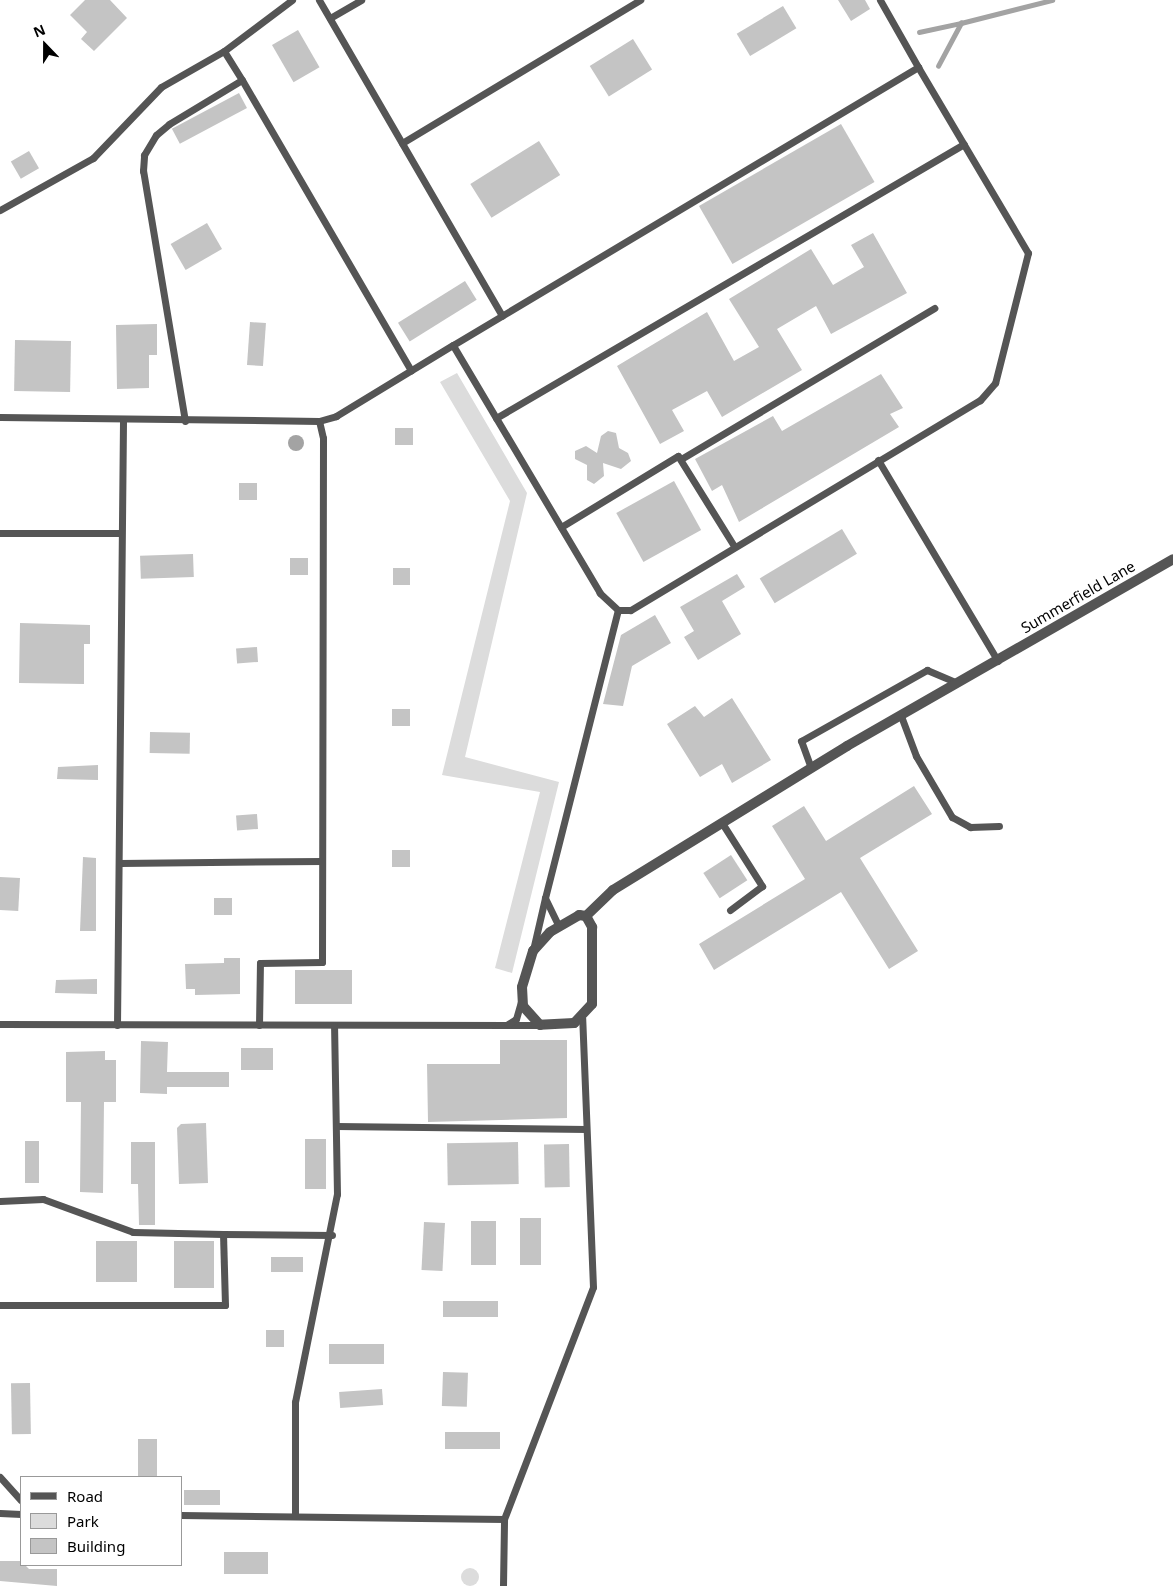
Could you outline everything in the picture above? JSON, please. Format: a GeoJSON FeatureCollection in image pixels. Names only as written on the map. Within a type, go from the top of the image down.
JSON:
{"type":"FeatureCollection","features":[{"type":"Feature","properties":{"kind":"street","name":"Summerfield Lane"},"geometry":{"type":"LineString","coordinates":[[586,916],[613,890],[811,768],[1173,559]]}},
{"type":"Feature","properties":{"kind":"street"},"geometry":{"type":"LineString","coordinates":[[586,916],[592,927],[592,1004],[582,1018],[554,1027],[540,1025],[523,1006],[522,987],[533,950],[559,926],[586,916]]}},
{"type":"Feature","properties":{"kind":"lane"},"geometry":{"type":"LineString","coordinates":[[0,210],[93,158],[162,87],[224,51],[292,0]]}},
{"type":"Feature","properties":{"kind":"lane"},"geometry":{"type":"LineString","coordinates":[[319,0],[502,316]]}},
{"type":"Feature","properties":{"kind":"lane"},"geometry":{"type":"LineString","coordinates":[[330,18],[361,0]]}},
{"type":"Feature","properties":{"kind":"lane"},"geometry":{"type":"LineString","coordinates":[[402,143],[640,0]]}},
{"type":"Feature","properties":{"kind":"lane"},"geometry":{"type":"LineString","coordinates":[[453,345],[600,593],[618,610],[630,610],[980,400],[995,383],[1028,253],[880,0]]}},
{"type":"Feature","properties":{"kind":"lane"},"geometry":{"type":"LineString","coordinates":[[224,51],[411,370]]}},
{"type":"Feature","properties":{"kind":"lane"},"geometry":{"type":"LineString","coordinates":[[0,417],[319,422],[411,370],[918,67]]}},
{"type":"Feature","properties":{"kind":"lane"},"geometry":{"type":"LineString","coordinates":[[186,420],[143,171],[144,155],[156,134],[169,124],[242,80]]}},
{"type":"Feature","properties":{"kind":"lane"},"geometry":{"type":"LineString","coordinates":[[496,418],[964,144]]}},
{"type":"Feature","properties":{"kind":"lane"},"geometry":{"type":"LineString","coordinates":[[681,459],[934,308]]}},
{"type":"Feature","properties":{"kind":"lane"},"geometry":{"type":"LineString","coordinates":[[117,1025],[120,863],[120,533],[123,420]]}},
{"type":"Feature","properties":{"kind":"lane"},"geometry":{"type":"LineString","coordinates":[[259,1025],[260,963],[322,962],[323,438],[319,422]]}},
{"type":"Feature","properties":{"kind":"lane"},"geometry":{"type":"LineString","coordinates":[[561,527],[678,456],[734,546]]}},
{"type":"Feature","properties":{"kind":"lane"},"geometry":{"type":"LineString","coordinates":[[878,460],[998,661]]}},
{"type":"Feature","properties":{"kind":"lane"},"geometry":{"type":"LineString","coordinates":[[0,532],[120,533]]}},
{"type":"Feature","properties":{"kind":"lane"},"geometry":{"type":"LineString","coordinates":[[533,950],[618,610]]}},
{"type":"Feature","properties":{"kind":"lane"},"geometry":{"type":"LineString","coordinates":[[811,768],[801,741],[926,670],[958,684]]}},
{"type":"Feature","properties":{"kind":"lane"},"geometry":{"type":"LineString","coordinates":[[901,716],[916,756],[952,817],[970,827],[999,826]]}},
{"type":"Feature","properties":{"kind":"lane"},"geometry":{"type":"LineString","coordinates":[[722,823],[762,886],[730,910]]}},
{"type":"Feature","properties":{"kind":"lane"},"geometry":{"type":"LineString","coordinates":[[120,863],[322,860]]}},
{"type":"Feature","properties":{"kind":"lane"},"geometry":{"type":"LineString","coordinates":[[545,898],[559,926]]}},
{"type":"Feature","properties":{"kind":"lane"},"geometry":{"type":"LineString","coordinates":[[493,1026],[516,1019],[522,987]]}},
{"type":"Feature","properties":{"kind":"lane"},"geometry":{"type":"LineString","coordinates":[[503,1586],[504,1519],[593,1287],[582,1018]]}},
{"type":"Feature","properties":{"kind":"lane"},"geometry":{"type":"LineString","coordinates":[[0,1024],[540,1025]]}},
{"type":"Feature","properties":{"kind":"lane"},"geometry":{"type":"LineString","coordinates":[[295,1516],[294,1402],[332,1235],[337,1194],[334,1026]]}},
{"type":"Feature","properties":{"kind":"lane"},"geometry":{"type":"LineString","coordinates":[[336,1126],[586,1128]]}},
{"type":"Feature","properties":{"kind":"lane"},"geometry":{"type":"LineString","coordinates":[[0,1201],[43,1200],[134,1232],[332,1235]]}},
{"type":"Feature","properties":{"kind":"lane"},"geometry":{"type":"LineString","coordinates":[[0,1305],[225,1305],[223,1234]]}},
{"type":"Feature","properties":{"kind":"lane"},"geometry":{"type":"LineString","coordinates":[[0,1477],[20,1499]]}},
{"type":"Feature","properties":{"kind":"lane"},"geometry":{"type":"LineString","coordinates":[[0,1513],[20,1514]]}},
{"type":"Feature","properties":{"kind":"lane"},"geometry":{"type":"LineString","coordinates":[[182,1515],[504,1519]]}},
{"type":"Feature","properties":{"kind":"green space"},"geometry":{"type":"Polygon","coordinates":[[[457,373],[527,493],[465,757],[559,782],[512,973],[495,968],[540,792],[442,775],[510,501],[440,382],[457,373]]]}},
{"type":"Feature","properties":{"kind":"green space"},"geometry":{"type":"Polygon","coordinates":[[[470,1568],[476,1571],[479,1577],[476,1583],[470,1586],[464,1583],[461,1577],[464,1571],[470,1568]]]}},
{"type":"Feature","properties":{"kind":"shaded area"},"geometry":{"type":"Polygon","coordinates":[[[293,435],[299,435],[304,440],[302,449],[293,451],[288,446],[288,440],[293,435]]]}},
{"type":"Feature","properties":{"kind":"building"},"geometry":{"type":"Polygon","coordinates":[[[85,0],[110,0],[127,18],[94,51],[81,39],[87,32],[70,15],[85,0]]]}},
{"type":"Feature","properties":{"kind":"building"},"geometry":{"type":"Polygon","coordinates":[[[838,0],[865,0],[870,9],[851,21],[838,0]]]}},
{"type":"Feature","properties":{"kind":"building"},"geometry":{"type":"Polygon","coordinates":[[[783,6],[796,28],[750,56],[737,34],[783,6]]]}},
{"type":"Feature","properties":{"kind":"building"},"geometry":{"type":"Polygon","coordinates":[[[298,30],[320,67],[294,82],[272,45],[298,30]]]}},
{"type":"Feature","properties":{"kind":"building"},"geometry":{"type":"Polygon","coordinates":[[[633,39],[652,70],[609,97],[590,66],[633,39]]]}},
{"type":"Feature","properties":{"kind":"building"},"geometry":{"type":"Polygon","coordinates":[[[239,93],[247,108],[180,144],[172,129],[239,93]]]}},
{"type":"Feature","properties":{"kind":"building"},"geometry":{"type":"Polygon","coordinates":[[[841,124],[874,182],[732,264],[699,206],[841,124]]]}},
{"type":"Feature","properties":{"kind":"building"},"geometry":{"type":"Polygon","coordinates":[[[539,141],[560,175],[492,218],[470,184],[539,141]]]}},
{"type":"Feature","properties":{"kind":"building"},"geometry":{"type":"Polygon","coordinates":[[[29,151],[39,168],[21,179],[11,162],[29,151]]]}},
{"type":"Feature","properties":{"kind":"building"},"geometry":{"type":"Polygon","coordinates":[[[207,223],[222,249],[186,270],[171,244],[207,223]]]}},
{"type":"Feature","properties":{"kind":"building"},"geometry":{"type":"Polygon","coordinates":[[[873,233],[907,293],[831,334],[816,306],[777,329],[802,370],[722,417],[707,391],[672,410],[684,431],[660,444],[617,366],[707,312],[734,361],[759,347],[729,299],[811,249],[833,285],[864,267],[851,245],[873,233]]]}},
{"type":"Feature","properties":{"kind":"building"},"geometry":{"type":"Polygon","coordinates":[[[465,281],[477,300],[410,342],[398,323],[465,281]]]}},
{"type":"Feature","properties":{"kind":"building"},"geometry":{"type":"Polygon","coordinates":[[[250,322],[266,323],[263,366],[247,365],[250,322]]]}},
{"type":"Feature","properties":{"kind":"building"},"geometry":{"type":"Polygon","coordinates":[[[157,324],[157,355],[149,355],[149,388],[117,389],[116,325],[157,324]]]}},
{"type":"Feature","properties":{"kind":"building"},"geometry":{"type":"Polygon","coordinates":[[[15,340],[71,341],[70,392],[14,391],[15,340]]]}},
{"type":"Feature","properties":{"kind":"building"},"geometry":{"type":"Polygon","coordinates":[[[881,374],[903,408],[890,414],[899,427],[739,522],[722,485],[712,491],[695,459],[773,416],[782,431],[881,374]]]}},
{"type":"Feature","properties":{"kind":"building"},"geometry":{"type":"Polygon","coordinates":[[[395,428],[413,428],[413,445],[395,445],[395,428]]]}},
{"type":"Feature","properties":{"kind":"building"},"geometry":{"type":"Polygon","coordinates":[[[608,431],[616,433],[619,448],[628,453],[631,461],[621,469],[603,463],[604,476],[594,484],[587,480],[587,465],[575,459],[575,451],[586,446],[597,453],[601,436],[608,431]]]}},
{"type":"Feature","properties":{"kind":"building"},"geometry":{"type":"Polygon","coordinates":[[[674,481],[701,530],[643,562],[616,513],[674,481]]]}},
{"type":"Feature","properties":{"kind":"building"},"geometry":{"type":"Polygon","coordinates":[[[239,483],[257,483],[257,500],[239,500],[239,483]]]}},
{"type":"Feature","properties":{"kind":"building"},"geometry":{"type":"Polygon","coordinates":[[[842,529],[857,554],[775,603],[760,578],[842,529]]]}},
{"type":"Feature","properties":{"kind":"building"},"geometry":{"type":"Polygon","coordinates":[[[193,554],[194,577],[141,579],[140,556],[193,554]]]}},
{"type":"Feature","properties":{"kind":"building"},"geometry":{"type":"Polygon","coordinates":[[[290,558],[308,558],[308,575],[290,575],[290,558]]]}},
{"type":"Feature","properties":{"kind":"building"},"geometry":{"type":"Polygon","coordinates":[[[393,568],[410,568],[410,585],[393,585],[393,568]]]}},
{"type":"Feature","properties":{"kind":"building"},"geometry":{"type":"Polygon","coordinates":[[[737,574],[745,587],[722,601],[741,634],[698,660],[684,637],[694,631],[680,607],[737,574]]]}},
{"type":"Feature","properties":{"kind":"building"},"geometry":{"type":"Polygon","coordinates":[[[655,615],[671,643],[632,666],[623,706],[603,704],[621,635],[655,615]]]}},
{"type":"Feature","properties":{"kind":"building"},"geometry":{"type":"Polygon","coordinates":[[[20,623],[90,625],[90,644],[84,644],[84,684],[19,683],[20,623]]]}},
{"type":"Feature","properties":{"kind":"building"},"geometry":{"type":"Polygon","coordinates":[[[257,647],[258,662],[237,663],[236,648],[257,647]]]}},
{"type":"Feature","properties":{"kind":"building"},"geometry":{"type":"Polygon","coordinates":[[[732,698],[771,760],[732,783],[722,764],[700,777],[667,724],[695,706],[704,717],[732,698]]]}},
{"type":"Feature","properties":{"kind":"building"},"geometry":{"type":"Polygon","coordinates":[[[392,709],[410,709],[410,726],[392,726],[392,709]]]}},
{"type":"Feature","properties":{"kind":"building"},"geometry":{"type":"Polygon","coordinates":[[[150,732],[190,733],[190,754],[150,753],[150,732]]]}},
{"type":"Feature","properties":{"kind":"building"},"geometry":{"type":"Polygon","coordinates":[[[98,765],[98,780],[57,779],[58,767],[98,765]]]}},
{"type":"Feature","properties":{"kind":"building"},"geometry":{"type":"Polygon","coordinates":[[[914,786],[932,814],[860,858],[918,951],[889,969],[841,892],[714,970],[699,944],[805,879],[772,826],[804,806],[826,841],[914,786]]]}},
{"type":"Feature","properties":{"kind":"building"},"geometry":{"type":"Polygon","coordinates":[[[257,814],[258,829],[237,830],[236,815],[257,814]]]}},
{"type":"Feature","properties":{"kind":"building"},"geometry":{"type":"Polygon","coordinates":[[[392,850],[410,850],[410,867],[392,867],[392,850]]]}},
{"type":"Feature","properties":{"kind":"building"},"geometry":{"type":"Polygon","coordinates":[[[731,855],[747,880],[720,898],[703,873],[731,855]]]}},
{"type":"Feature","properties":{"kind":"building"},"geometry":{"type":"Polygon","coordinates":[[[83,857],[96,858],[96,931],[80,931],[83,857]]]}},
{"type":"Feature","properties":{"kind":"building"},"geometry":{"type":"Polygon","coordinates":[[[0,877],[20,878],[18,911],[0,910],[0,877]]]}},
{"type":"Feature","properties":{"kind":"building"},"geometry":{"type":"Polygon","coordinates":[[[214,898],[232,898],[232,915],[214,915],[214,898]]]}},
{"type":"Feature","properties":{"kind":"building"},"geometry":{"type":"Polygon","coordinates":[[[224,958],[240,958],[240,994],[195,995],[195,989],[186,989],[185,964],[224,963],[224,958]]]}},
{"type":"Feature","properties":{"kind":"building"},"geometry":{"type":"Polygon","coordinates":[[[295,970],[352,970],[352,1004],[295,1004],[295,970]]]}},
{"type":"Feature","properties":{"kind":"building"},"geometry":{"type":"Polygon","coordinates":[[[97,979],[97,994],[55,993],[56,980],[97,979]]]}},
{"type":"Feature","properties":{"kind":"building"},"geometry":{"type":"Polygon","coordinates":[[[500,1040],[567,1040],[567,1118],[428,1122],[427,1064],[500,1064],[500,1040]]]}},
{"type":"Feature","properties":{"kind":"building"},"geometry":{"type":"Polygon","coordinates":[[[141,1041],[168,1042],[167,1072],[229,1072],[229,1087],[167,1087],[167,1094],[140,1093],[141,1041]]]}},
{"type":"Feature","properties":{"kind":"building"},"geometry":{"type":"Polygon","coordinates":[[[241,1048],[273,1048],[273,1070],[241,1070],[241,1048]]]}},
{"type":"Feature","properties":{"kind":"building"},"geometry":{"type":"Polygon","coordinates":[[[105,1051],[105,1060],[116,1060],[116,1102],[104,1102],[103,1193],[80,1192],[81,1102],[66,1102],[66,1052],[105,1051]]]}},
{"type":"Feature","properties":{"kind":"building"},"geometry":{"type":"Polygon","coordinates":[[[206,1123],[208,1183],[179,1184],[177,1128],[181,1124],[206,1123]]]}},
{"type":"Feature","properties":{"kind":"building"},"geometry":{"type":"Polygon","coordinates":[[[305,1139],[326,1139],[326,1189],[305,1189],[305,1139]]]}},
{"type":"Feature","properties":{"kind":"building"},"geometry":{"type":"Polygon","coordinates":[[[25,1141],[39,1141],[39,1183],[25,1183],[25,1141]]]}},
{"type":"Feature","properties":{"kind":"building"},"geometry":{"type":"Polygon","coordinates":[[[131,1142],[155,1142],[155,1225],[139,1225],[138,1184],[131,1184],[131,1142]]]}},
{"type":"Feature","properties":{"kind":"building"},"geometry":{"type":"Polygon","coordinates":[[[518,1142],[519,1184],[448,1185],[447,1143],[518,1142]]]}},
{"type":"Feature","properties":{"kind":"building"},"geometry":{"type":"Polygon","coordinates":[[[544,1144],[569,1144],[570,1187],[545,1187],[544,1144]]]}},
{"type":"Feature","properties":{"kind":"building"},"geometry":{"type":"Polygon","coordinates":[[[520,1218],[541,1218],[541,1265],[520,1265],[520,1218]]]}},
{"type":"Feature","properties":{"kind":"building"},"geometry":{"type":"Polygon","coordinates":[[[471,1221],[496,1221],[496,1265],[471,1265],[471,1221]]]}},
{"type":"Feature","properties":{"kind":"building"},"geometry":{"type":"Polygon","coordinates":[[[424,1222],[445,1223],[442,1271],[421,1270],[424,1222]]]}},
{"type":"Feature","properties":{"kind":"building"},"geometry":{"type":"Polygon","coordinates":[[[96,1241],[137,1241],[137,1282],[96,1282],[96,1241]]]}},
{"type":"Feature","properties":{"kind":"building"},"geometry":{"type":"Polygon","coordinates":[[[174,1241],[214,1241],[214,1288],[174,1288],[174,1241]]]}},
{"type":"Feature","properties":{"kind":"building"},"geometry":{"type":"Polygon","coordinates":[[[271,1257],[303,1257],[303,1272],[271,1272],[271,1257]]]}},
{"type":"Feature","properties":{"kind":"building"},"geometry":{"type":"Polygon","coordinates":[[[443,1301],[498,1301],[498,1317],[443,1317],[443,1301]]]}},
{"type":"Feature","properties":{"kind":"building"},"geometry":{"type":"Polygon","coordinates":[[[266,1330],[284,1330],[284,1347],[266,1347],[266,1330]]]}},
{"type":"Feature","properties":{"kind":"building"},"geometry":{"type":"Polygon","coordinates":[[[329,1344],[384,1344],[384,1364],[329,1364],[329,1344]]]}},
{"type":"Feature","properties":{"kind":"building"},"geometry":{"type":"Polygon","coordinates":[[[443,1372],[468,1373],[467,1407],[442,1406],[443,1372]]]}},
{"type":"Feature","properties":{"kind":"building"},"geometry":{"type":"Polygon","coordinates":[[[11,1383],[30,1383],[31,1434],[12,1434],[11,1383]]]}},
{"type":"Feature","properties":{"kind":"building"},"geometry":{"type":"Polygon","coordinates":[[[382,1389],[383,1405],[340,1408],[339,1392],[382,1389]]]}},
{"type":"Feature","properties":{"kind":"building"},"geometry":{"type":"Polygon","coordinates":[[[445,1432],[500,1432],[500,1449],[445,1449],[445,1432]]]}},
{"type":"Feature","properties":{"kind":"building"},"geometry":{"type":"Polygon","coordinates":[[[138,1439],[157,1439],[157,1476],[138,1476],[138,1439]]]}},
{"type":"Feature","properties":{"kind":"building"},"geometry":{"type":"Polygon","coordinates":[[[184,1490],[220,1490],[220,1505],[184,1505],[184,1490]]]}},
{"type":"Feature","properties":{"kind":"building"},"geometry":{"type":"Polygon","coordinates":[[[224,1552],[268,1552],[268,1574],[224,1574],[224,1552]]]}},
{"type":"Feature","properties":{"kind":"building"},"geometry":{"type":"Polygon","coordinates":[[[0,1561],[20,1561],[20,1566],[26,1566],[29,1569],[57,1569],[57,1586],[0,1581],[0,1561]]]}},
{"type":"Feature","properties":{"kind":"waterway"},"geometry":{"type":"LineString","coordinates":[[938,66],[961,23],[1052,0]]}},
{"type":"Feature","properties":{"kind":"waterway"},"geometry":{"type":"LineString","coordinates":[[919,32],[961,23]]}}]}
